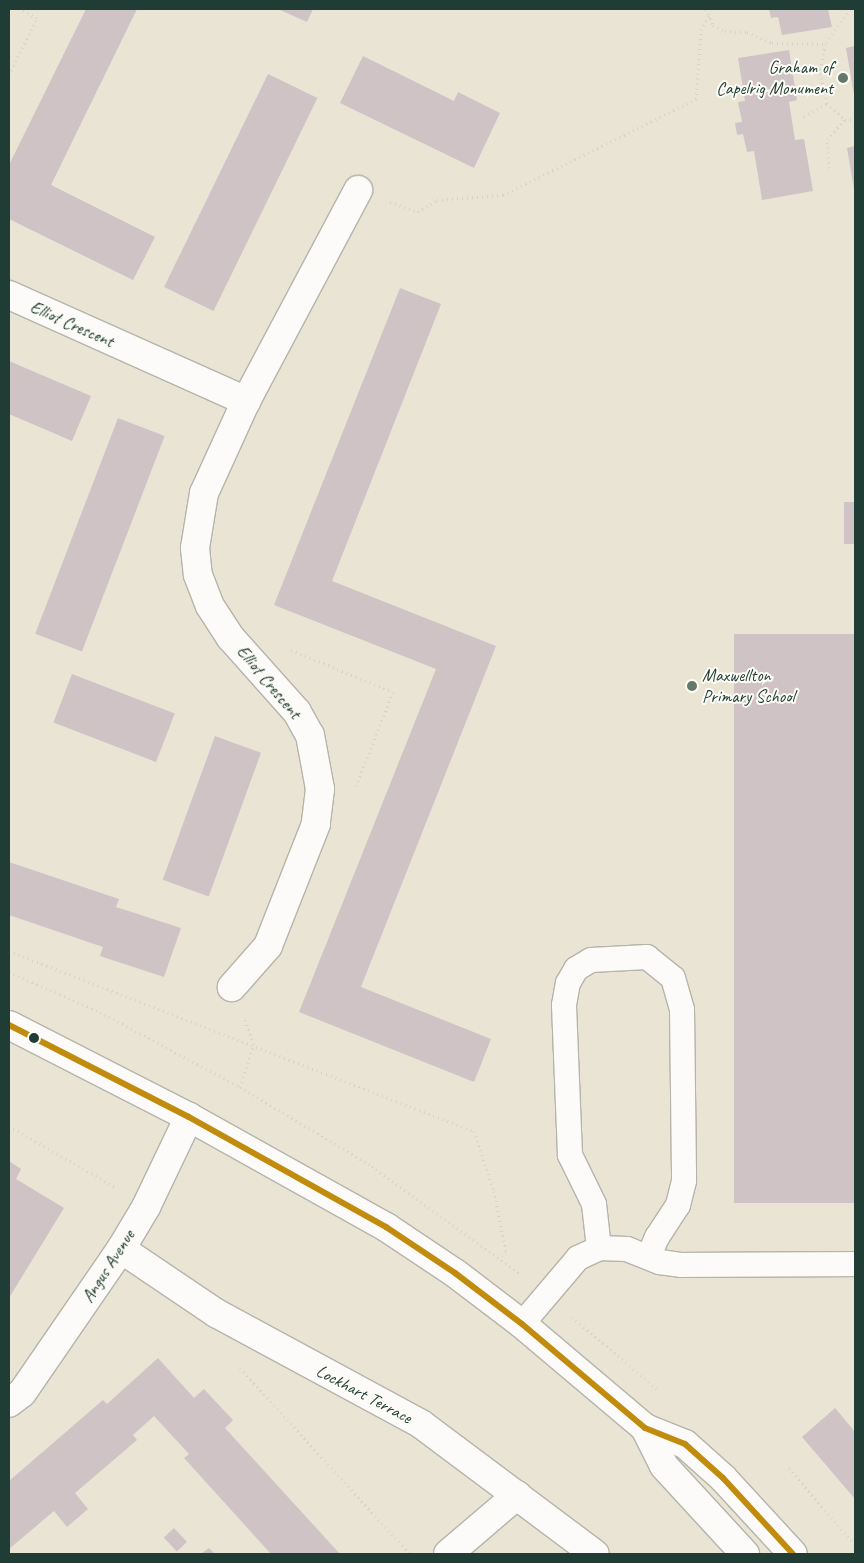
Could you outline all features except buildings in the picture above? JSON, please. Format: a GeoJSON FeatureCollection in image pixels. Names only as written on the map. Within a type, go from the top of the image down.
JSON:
{"type":"FeatureCollection","features":[{"type":"Feature","properties":{"kind":"street","name":"Elliot Crescent"},"geometry":{"type":"LineString","coordinates":[[232,987],[268,946],[316,824],[320,789],[310,736],[298,712],[231,638],[210,606],[198,575],[196,548],[204,493],[246,401],[358,190]]}},
{"type":"Feature","properties":{"kind":"street","name":"Elliot Crescent"},"geometry":{"type":"LineString","coordinates":[[9,295],[246,401]]}},
{"type":"Feature","properties":{"kind":"street"},"geometry":{"type":"LineString","coordinates":[[9,1025],[189,1117],[386,1227],[456,1273],[522,1324],[645,1428],[685,1444],[723,1478],[793,1554]]}},
{"type":"Feature","properties":{"kind":"street","name":"Angus Avenue"},"geometry":{"type":"LineString","coordinates":[[9,1404],[22,1392],[121,1249],[146,1207],[189,1117]]}},
{"type":"Feature","properties":{"kind":"street","name":"Lockhart Terrace"},"geometry":{"type":"LineString","coordinates":[[121,1249],[232,1321],[421,1424],[595,1554]]}},
{"type":"Feature","properties":{"kind":"street"},"geometry":{"type":"LineString","coordinates":[[645,1428],[664,1466],[745,1554]]}},
{"type":"Feature","properties":{"kind":"street"},"geometry":{"type":"LineString","coordinates":[[448,1554],[517,1495]]}},
{"type":"Feature","properties":{"kind":"lane"},"geometry":{"type":"LineString","coordinates":[[600,1248],[594,1204],[570,1155],[564,1005],[568,983],[576,969],[591,960],[648,957],[673,978],[682,1009],[684,1182],[678,1205],[657,1237],[649,1256]]}},
{"type":"Feature","properties":{"kind":"lane"},"geometry":{"type":"LineString","coordinates":[[522,1324],[578,1258],[600,1248],[627,1249],[649,1256],[660,1262],[695,1266],[855,1264]]}},
{"type":"Feature","properties":{"kind":"path"},"geometry":{"type":"LineString","coordinates":[[9,75],[37,18],[19,9]]}},
{"type":"Feature","properties":{"kind":"path"},"geometry":{"type":"LineString","coordinates":[[706,9],[713,25],[725,31],[747,32],[772,43],[825,44]]}},
{"type":"Feature","properties":{"kind":"path"},"geometry":{"type":"LineString","coordinates":[[845,120],[827,103],[820,73],[825,44],[850,9]]}},
{"type":"Feature","properties":{"kind":"path"},"geometry":{"type":"LineString","coordinates":[[418,212],[438,200],[503,195],[696,99],[702,30],[709,16]]}},
{"type":"Feature","properties":{"kind":"path"},"geometry":{"type":"LineString","coordinates":[[804,117],[827,103]]}},
{"type":"Feature","properties":{"kind":"path"},"geometry":{"type":"LineString","coordinates":[[829,168],[826,139],[845,120],[855,119]]}},
{"type":"Feature","properties":{"kind":"path"},"geometry":{"type":"LineString","coordinates":[[283,647],[393,692],[354,790]]}},
{"type":"Feature","properties":{"kind":"path"},"geometry":{"type":"LineString","coordinates":[[9,951],[254,1044],[474,1131],[494,1191],[506,1252],[499,1259]]}},
{"type":"Feature","properties":{"kind":"path"},"geometry":{"type":"LineString","coordinates":[[240,1087],[254,1044]]}},
{"type":"Feature","properties":{"kind":"path"},"geometry":{"type":"LineString","coordinates":[[9,1126],[146,1207]]}},
{"type":"Feature","properties":{"kind":"path"},"geometry":{"type":"LineString","coordinates":[[232,1321],[236,1364],[410,1554]]}},
{"type":"Feature","properties":{"kind":"path"},"geometry":{"type":"LineString","coordinates":[[789,1468],[855,1545]]}},
{"type":"Feature","properties":{"kind":"transit line"},"geometry":{"type":"LineString","coordinates":[[9,1025],[189,1117],[386,1227],[455,1273],[522,1324],[645,1428],[685,1444],[723,1478],[793,1554]]}},
{"type":"Feature","properties":{"kind":"place","name":"Graham of Capelrig Monument"},"geometry":{"type":"Point","coordinates":[843,78]}},
{"type":"Feature","properties":{"kind":"place","name":"Maxwellton Primary School"},"geometry":{"type":"Point","coordinates":[692,686]}}]}
